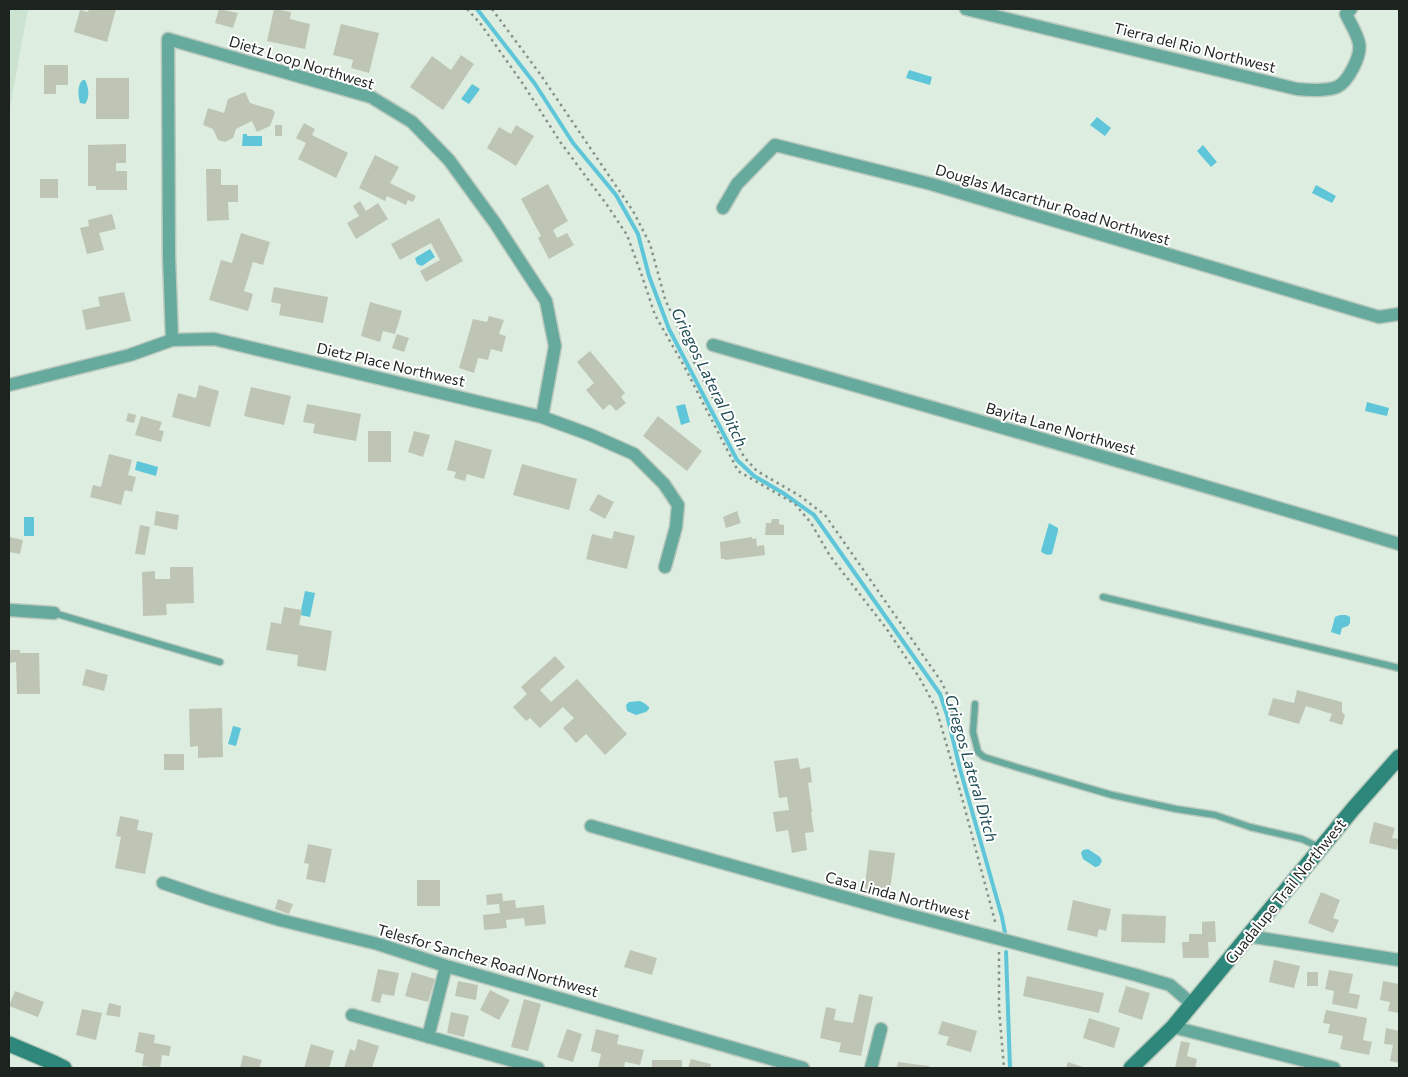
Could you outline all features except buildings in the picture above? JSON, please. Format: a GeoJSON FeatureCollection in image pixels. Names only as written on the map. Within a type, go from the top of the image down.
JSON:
{"type":"FeatureCollection","features":[{"type":"Feature","properties":{"kind":"street","name":"Tierra del Rio Northwest"},"geometry":{"type":"LineString","coordinates":[[966,9],[1311,91],[1337,87],[1348,76],[1357,62],[1360,44],[1349,11]]}},
{"type":"Feature","properties":{"kind":"street","name":"Dietz Loop Northwest"},"geometry":{"type":"LineString","coordinates":[[172,340],[169,256],[168,39],[371,97],[412,122],[449,160],[495,224],[546,301],[556,346],[542,417]]}},
{"type":"Feature","properties":{"kind":"street","name":"Douglas Macarthur Road Northwest"},"geometry":{"type":"LineString","coordinates":[[723,208],[737,184],[775,145],[931,184],[1379,317],[1399,314]]}},
{"type":"Feature","properties":{"kind":"street","name":"Dietz Place Northwest"},"geometry":{"type":"LineString","coordinates":[[9,385],[130,355],[172,340],[214,339],[542,417],[591,435],[634,454],[664,484],[678,505],[676,527],[665,567]]}},
{"type":"Feature","properties":{"kind":"street","name":"Bayita Lane Northwest"},"geometry":{"type":"LineString","coordinates":[[713,345],[1399,544]]}},
{"type":"Feature","properties":{"kind":"street"},"geometry":{"type":"LineString","coordinates":[[9,610],[54,613]]}},
{"type":"Feature","properties":{"kind":"street","name":"Guadalupe Trail Northwest"},"geometry":{"type":"LineString","coordinates":[[1131,1068],[1173,1027],[1353,809],[1399,757]]}},
{"type":"Feature","properties":{"kind":"street","name":"Casa Linda Northwest"},"geometry":{"type":"LineString","coordinates":[[591,826],[894,911],[1170,985],[1192,1004]]}},
{"type":"Feature","properties":{"kind":"street","name":"Telesfor Sanchez Road Northwest"},"geometry":{"type":"LineString","coordinates":[[163,884],[263,915],[378,944],[446,966],[803,1068]]}},
{"type":"Feature","properties":{"kind":"street"},"geometry":{"type":"LineString","coordinates":[[1248,936],[1399,960]]}},
{"type":"Feature","properties":{"kind":"street"},"geometry":{"type":"LineString","coordinates":[[428,1037],[446,966]]}},
{"type":"Feature","properties":{"kind":"street"},"geometry":{"type":"LineString","coordinates":[[352,1015],[538,1068]]}},
{"type":"Feature","properties":{"kind":"street"},"geometry":{"type":"LineString","coordinates":[[1173,1027],[1334,1068]]}},
{"type":"Feature","properties":{"kind":"street"},"geometry":{"type":"LineString","coordinates":[[872,1068],[881,1029]]}},
{"type":"Feature","properties":{"kind":"street"},"geometry":{"type":"LineString","coordinates":[[9,1044],[64,1068]]}},
{"type":"Feature","properties":{"kind":"lane"},"geometry":{"type":"LineString","coordinates":[[1103,597],[1399,668]]}},
{"type":"Feature","properties":{"kind":"lane"},"geometry":{"type":"LineString","coordinates":[[54,613],[220,662]]}},
{"type":"Feature","properties":{"kind":"lane"},"geometry":{"type":"LineString","coordinates":[[975,704],[974,732],[978,752],[984,757],[1016,768],[1112,794],[1215,816],[1250,827],[1302,839],[1321,848]]}},
{"type":"Feature","properties":{"kind":"path"},"geometry":{"type":"LineString","coordinates":[[467,9],[480,23],[523,84],[561,143],[627,235],[655,315],[683,364],[738,471],[795,504],[811,523],[830,556],[886,628],[919,677],[936,708],[999,939],[1000,1008],[1004,1068]]}},
{"type":"Feature","properties":{"kind":"path"},"geometry":{"type":"LineString","coordinates":[[492,9],[540,74],[633,211],[650,244],[665,298],[696,366],[744,457],[757,471],[800,496],[825,515],[941,681],[950,700],[960,752]]}},
{"type":"Feature","properties":{"kind":"shaded area"},"geometry":{"type":"Polygon","coordinates":[[[9,9],[28,9],[9,113],[9,9]]]}},
{"type":"Feature","properties":{"kind":"water"},"geometry":{"type":"Polygon","coordinates":[[[909,70],[932,77],[930,85],[906,78],[909,70]]]}},
{"type":"Feature","properties":{"kind":"water"},"geometry":{"type":"Polygon","coordinates":[[[83,80],[85,80],[88,89],[88,99],[85,104],[80,103],[78,94],[83,80]]]}},
{"type":"Feature","properties":{"kind":"water"},"geometry":{"type":"Polygon","coordinates":[[[472,84],[480,89],[469,104],[461,99],[472,84]]]}},
{"type":"Feature","properties":{"kind":"water"},"geometry":{"type":"Polygon","coordinates":[[[1097,117],[1111,128],[1105,136],[1090,125],[1097,117]]]}},
{"type":"Feature","properties":{"kind":"water"},"geometry":{"type":"Polygon","coordinates":[[[243,134],[247,134],[247,136],[262,136],[262,146],[242,146],[243,134]]]}},
{"type":"Feature","properties":{"kind":"water"},"geometry":{"type":"Polygon","coordinates":[[[1203,145],[1217,162],[1211,167],[1197,151],[1203,145]]]}},
{"type":"Feature","properties":{"kind":"water"},"geometry":{"type":"Polygon","coordinates":[[[1316,185],[1336,196],[1332,203],[1312,193],[1316,185]]]}},
{"type":"Feature","properties":{"kind":"water"},"geometry":{"type":"Polygon","coordinates":[[[430,249],[435,257],[422,266],[417,264],[415,258],[430,249]]]}},
{"type":"Feature","properties":{"kind":"water"},"geometry":{"type":"Polygon","coordinates":[[[1367,402],[1389,408],[1387,416],[1365,411],[1367,402]]]}},
{"type":"Feature","properties":{"kind":"water"},"geometry":{"type":"Polygon","coordinates":[[[685,404],[690,422],[681,425],[676,406],[685,404]]]}},
{"type":"Feature","properties":{"kind":"water"},"geometry":{"type":"Polygon","coordinates":[[[137,461],[158,467],[156,476],[135,470],[137,461]]]}},
{"type":"Feature","properties":{"kind":"water"},"geometry":{"type":"Polygon","coordinates":[[[24,517],[34,517],[34,536],[24,536],[24,517]]]}},
{"type":"Feature","properties":{"kind":"water"},"geometry":{"type":"Polygon","coordinates":[[[1049,523],[1058,528],[1058,531],[1052,554],[1049,555],[1041,551],[1049,523]]]}},
{"type":"Feature","properties":{"kind":"water"},"geometry":{"type":"Polygon","coordinates":[[[305,591],[315,593],[310,617],[300,615],[305,591]]]}},
{"type":"Feature","properties":{"kind":"water"},"geometry":{"type":"Polygon","coordinates":[[[1340,615],[1350,617],[1350,623],[1342,628],[1340,635],[1331,632],[1335,617],[1340,615]]]}},
{"type":"Feature","properties":{"kind":"water"},"geometry":{"type":"Polygon","coordinates":[[[640,701],[649,707],[646,712],[636,715],[627,711],[626,705],[629,702],[640,701]]]}},
{"type":"Feature","properties":{"kind":"water"},"geometry":{"type":"Polygon","coordinates":[[[233,726],[241,728],[236,746],[228,744],[233,726]]]}},
{"type":"Feature","properties":{"kind":"water"},"geometry":{"type":"Polygon","coordinates":[[[1088,849],[1100,857],[1102,861],[1099,866],[1095,867],[1083,859],[1081,853],[1083,850],[1088,849]]]}},
{"type":"Feature","properties":{"kind":"waterway","name":"Griegos Lateral Ditch"},"geometry":{"type":"LineString","coordinates":[[477,9],[535,84],[573,143],[616,195],[638,234],[649,276],[669,329],[737,460],[754,476],[783,493],[814,515],[940,694],[1005,933]]}},
{"type":"Feature","properties":{"kind":"waterway","name":"Griegos Lateral Ditch"},"geometry":{"type":"LineString","coordinates":[[1006,952],[1010,1068]]}}]}
